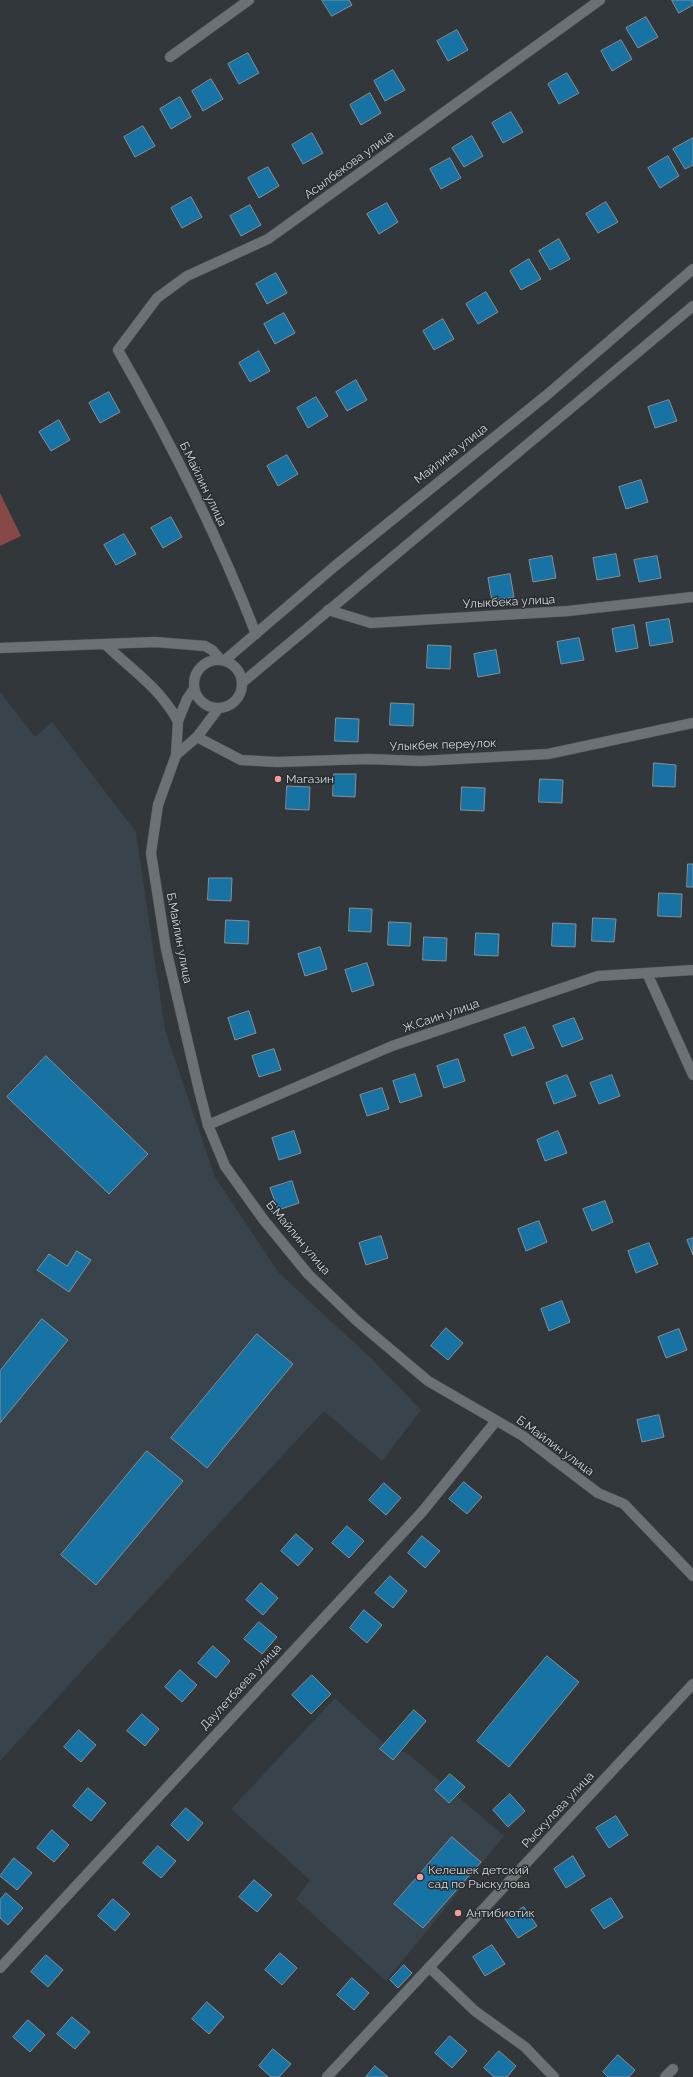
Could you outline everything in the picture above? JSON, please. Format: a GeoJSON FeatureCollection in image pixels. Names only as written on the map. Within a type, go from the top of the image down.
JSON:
{"type":"FeatureCollection","features":[{"type":"Feature","properties":{"kind":"street"},"geometry":{"type":"LineString","coordinates":[[170,57],[249,0]]}},
{"type":"Feature","properties":{"kind":"street","name":"Асылбекова улица"},"geometry":{"type":"LineString","coordinates":[[118,350],[157,298],[187,276],[268,239],[600,0]]}},
{"type":"Feature","properties":{"kind":"street","name":"Майлина улица"},"geometry":{"type":"LineString","coordinates":[[194,689],[194,680],[197,670],[204,663],[213,660],[223,660],[256,634],[401,511],[548,394],[693,269]]}},
{"type":"Feature","properties":{"kind":"street"},"geometry":{"type":"LineString","coordinates":[[243,682],[328,610],[450,511],[693,306]]}},
{"type":"Feature","properties":{"kind":"street","name":"Б.Майлин улица"},"geometry":{"type":"LineString","coordinates":[[118,350],[156,417],[232,573],[256,634]]}},
{"type":"Feature","properties":{"kind":"street","name":"Улыкбека улица"},"geometry":{"type":"LineString","coordinates":[[328,610],[371,623],[568,611],[693,597]]}},
{"type":"Feature","properties":{"kind":"street"},"geometry":{"type":"LineString","coordinates":[[0,648],[20,646],[106,645],[155,642],[195,644],[205,646],[223,660],[233,664],[240,672],[243,682],[241,692],[236,701],[228,707],[218,709],[207,706],[198,699],[194,689]]}},
{"type":"Feature","properties":{"kind":"street"},"geometry":{"type":"LineString","coordinates":[[106,645],[156,689],[168,704],[178,721]]}},
{"type":"Feature","properties":{"kind":"street","name":"Б.Майлин улица"},"geometry":{"type":"LineString","coordinates":[[194,689],[187,699],[178,721],[176,755],[158,805],[151,853],[166,949],[199,1090],[208,1124],[225,1166],[263,1219],[308,1274],[357,1321],[428,1381],[523,1436],[598,1493],[624,1504],[693,1576]]}},
{"type":"Feature","properties":{"kind":"street"},"geometry":{"type":"LineString","coordinates":[[176,755],[198,737],[218,709]]}},
{"type":"Feature","properties":{"kind":"street","name":"Улыкбек переулок"},"geometry":{"type":"LineString","coordinates":[[198,737],[241,760],[277,762],[368,759],[421,761],[548,754],[693,723]]}},
{"type":"Feature","properties":{"kind":"street","name":"Ж.Саин улица"},"geometry":{"type":"LineString","coordinates":[[208,1124],[392,1046],[598,976],[693,970]]}},
{"type":"Feature","properties":{"kind":"street"},"geometry":{"type":"LineString","coordinates":[[647,973],[693,1075]]}},
{"type":"Feature","properties":{"kind":"street","name":"Даулетбаева улица"},"geometry":{"type":"LineString","coordinates":[[0,1968],[422,1512],[496,1421]]}},
{"type":"Feature","properties":{"kind":"street","name":"Рыскулова улица"},"geometry":{"type":"LineString","coordinates":[[327,2077],[693,1684]]}},
{"type":"Feature","properties":{"kind":"street"},"geometry":{"type":"LineString","coordinates":[[429,1967],[475,2011],[525,2047],[554,2077]]}},
{"type":"Feature","properties":{"kind":"street"},"geometry":{"type":"LineString","coordinates":[[665,2077],[673,2069]]}},
{"type":"Feature","properties":{"kind":"shaded area"},"geometry":{"type":"Polygon","coordinates":[[[0,493],[21,536],[0,546],[0,493]]]}},
{"type":"Feature","properties":{"kind":"shaded area"},"geometry":{"type":"Polygon","coordinates":[[[0,692],[35,737],[52,722],[136,832],[165,1030],[215,1177],[279,1273],[372,1359],[421,1410],[382,1461],[324,1411],[86,1666],[0,1761],[0,692]]]}},
{"type":"Feature","properties":{"kind":"shaded area"},"geometry":{"type":"Polygon","coordinates":[[[335,1698],[393,1752],[406,1752],[504,1836],[386,1981],[296,1899],[310,1880],[231,1809],[335,1698]]]}},
{"type":"Feature","properties":{"kind":"building"},"geometry":{"type":"Polygon","coordinates":[[[322,0],[349,0],[352,5],[332,16],[322,0]]]}},
{"type":"Feature","properties":{"kind":"building"},"geometry":{"type":"Polygon","coordinates":[[[672,0],[693,0],[693,5],[679,13],[672,0]]]}},
{"type":"Feature","properties":{"kind":"building"},"geometry":{"type":"Polygon","coordinates":[[[646,17],[658,37],[638,48],[626,28],[646,17]]]}},
{"type":"Feature","properties":{"kind":"building"},"geometry":{"type":"Polygon","coordinates":[[[457,30],[468,50],[448,61],[437,41],[457,30]]]}},
{"type":"Feature","properties":{"kind":"building"},"geometry":{"type":"Polygon","coordinates":[[[621,40],[632,59],[612,71],[601,51],[621,40]]]}},
{"type":"Feature","properties":{"kind":"building"},"geometry":{"type":"Polygon","coordinates":[[[248,53],[259,73],[239,84],[228,64],[248,53]]]}},
{"type":"Feature","properties":{"kind":"building"},"geometry":{"type":"Polygon","coordinates":[[[393,70],[405,90],[385,101],[374,81],[393,70]]]}},
{"type":"Feature","properties":{"kind":"building"},"geometry":{"type":"Polygon","coordinates":[[[567,73],[579,93],[559,104],[548,84],[567,73]]]}},
{"type":"Feature","properties":{"kind":"building"},"geometry":{"type":"Polygon","coordinates":[[[211,79],[223,99],[203,111],[192,91],[211,79]]]}},
{"type":"Feature","properties":{"kind":"building"},"geometry":{"type":"Polygon","coordinates":[[[370,93],[381,113],[361,125],[350,105],[370,93]]]}},
{"type":"Feature","properties":{"kind":"building"},"geometry":{"type":"Polygon","coordinates":[[[180,97],[191,117],[171,129],[160,109],[180,97]]]}},
{"type":"Feature","properties":{"kind":"building"},"geometry":{"type":"Polygon","coordinates":[[[511,112],[523,132],[503,143],[492,123],[511,112]]]}},
{"type":"Feature","properties":{"kind":"building"},"geometry":{"type":"Polygon","coordinates":[[[143,126],[155,146],[135,157],[124,137],[143,126]]]}},
{"type":"Feature","properties":{"kind":"building"},"geometry":{"type":"Polygon","coordinates":[[[312,133],[323,153],[303,164],[292,145],[312,133]]]}},
{"type":"Feature","properties":{"kind":"building"},"geometry":{"type":"Polygon","coordinates":[[[472,136],[483,156],[464,167],[452,148],[472,136]]]}},
{"type":"Feature","properties":{"kind":"building"},"geometry":{"type":"Polygon","coordinates":[[[693,138],[693,165],[685,169],[673,149],[693,138]]]}},
{"type":"Feature","properties":{"kind":"building"},"geometry":{"type":"Polygon","coordinates":[[[668,156],[679,176],[660,188],[648,168],[668,156]]]}},
{"type":"Feature","properties":{"kind":"building"},"geometry":{"type":"Polygon","coordinates":[[[450,158],[461,178],[441,189],[430,169],[450,158]]]}},
{"type":"Feature","properties":{"kind":"building"},"geometry":{"type":"Polygon","coordinates":[[[268,167],[279,186],[259,198],[248,178],[268,167]]]}},
{"type":"Feature","properties":{"kind":"building"},"geometry":{"type":"Polygon","coordinates":[[[191,197],[202,217],[182,228],[171,208],[191,197]]]}},
{"type":"Feature","properties":{"kind":"building"},"geometry":{"type":"Polygon","coordinates":[[[606,202],[618,222],[598,233],[586,214],[606,202]]]}},
{"type":"Feature","properties":{"kind":"building"},"geometry":{"type":"Polygon","coordinates":[[[387,203],[398,222],[379,234],[367,214],[387,203]]]}},
{"type":"Feature","properties":{"kind":"building"},"geometry":{"type":"Polygon","coordinates":[[[250,205],[261,225],[241,236],[230,216],[250,205]]]}},
{"type":"Feature","properties":{"kind":"building"},"geometry":{"type":"Polygon","coordinates":[[[559,239],[570,259],[550,270],[539,251],[559,239]]]}},
{"type":"Feature","properties":{"kind":"building"},"geometry":{"type":"Polygon","coordinates":[[[529,259],[541,279],[521,290],[510,271],[529,259]]]}},
{"type":"Feature","properties":{"kind":"building"},"geometry":{"type":"Polygon","coordinates":[[[276,273],[287,293],[267,304],[256,284],[276,273]]]}},
{"type":"Feature","properties":{"kind":"building"},"geometry":{"type":"Polygon","coordinates":[[[486,292],[498,312],[478,324],[466,304],[486,292]]]}},
{"type":"Feature","properties":{"kind":"building"},"geometry":{"type":"Polygon","coordinates":[[[284,313],[295,333],[275,344],[264,324],[284,313]]]}},
{"type":"Feature","properties":{"kind":"building"},"geometry":{"type":"Polygon","coordinates":[[[443,319],[454,339],[434,350],[423,331],[443,319]]]}},
{"type":"Feature","properties":{"kind":"building"},"geometry":{"type":"Polygon","coordinates":[[[259,351],[270,371],[250,382],[239,363],[259,351]]]}},
{"type":"Feature","properties":{"kind":"building"},"geometry":{"type":"Polygon","coordinates":[[[356,380],[367,400],[347,411],[336,392],[356,380]]]}},
{"type":"Feature","properties":{"kind":"building"},"geometry":{"type":"Polygon","coordinates":[[[109,392],[120,412],[100,423],[89,403],[109,392]]]}},
{"type":"Feature","properties":{"kind":"building"},"geometry":{"type":"Polygon","coordinates":[[[316,397],[328,416],[308,428],[297,408],[316,397]]]}},
{"type":"Feature","properties":{"kind":"building"},"geometry":{"type":"Polygon","coordinates":[[[669,400],[677,421],[655,428],[648,407],[669,400]]]}},
{"type":"Feature","properties":{"kind":"building"},"geometry":{"type":"Polygon","coordinates":[[[59,420],[70,440],[51,451],[39,432],[59,420]]]}},
{"type":"Feature","properties":{"kind":"building"},"geometry":{"type":"Polygon","coordinates":[[[287,455],[298,474],[278,486],[267,466],[287,455]]]}},
{"type":"Feature","properties":{"kind":"building"},"geometry":{"type":"Polygon","coordinates":[[[641,480],[648,502],[626,509],[619,487],[641,480]]]}},
{"type":"Feature","properties":{"kind":"building"},"geometry":{"type":"Polygon","coordinates":[[[171,517],[182,537],[163,548],[151,528],[171,517]]]}},
{"type":"Feature","properties":{"kind":"building"},"geometry":{"type":"Polygon","coordinates":[[[124,534],[136,554],[116,565],[104,545],[124,534]]]}},
{"type":"Feature","properties":{"kind":"building"},"geometry":{"type":"Polygon","coordinates":[[[616,554],[620,576],[597,580],[593,558],[616,554]]]}},
{"type":"Feature","properties":{"kind":"building"},"geometry":{"type":"Polygon","coordinates":[[[552,556],[556,578],[533,582],[529,560],[552,556]]]}},
{"type":"Feature","properties":{"kind":"building"},"geometry":{"type":"Polygon","coordinates":[[[657,556],[661,578],[639,582],[634,560],[657,556]]]}},
{"type":"Feature","properties":{"kind":"building"},"geometry":{"type":"Polygon","coordinates":[[[510,574],[514,597],[492,601],[488,578],[510,574]]]}},
{"type":"Feature","properties":{"kind":"building"},"geometry":{"type":"Polygon","coordinates":[[[669,619],[673,642],[650,646],[646,623],[669,619]]]}},
{"type":"Feature","properties":{"kind":"building"},"geometry":{"type":"Polygon","coordinates":[[[634,625],[638,648],[616,652],[612,629],[634,625]]]}},
{"type":"Feature","properties":{"kind":"building"},"geometry":{"type":"Polygon","coordinates":[[[579,638],[584,660],[561,664],[557,642],[579,638]]]}},
{"type":"Feature","properties":{"kind":"building"},"geometry":{"type":"Polygon","coordinates":[[[428,645],[451,646],[450,669],[427,668],[428,645]]]}},
{"type":"Feature","properties":{"kind":"building"},"geometry":{"type":"Polygon","coordinates":[[[496,650],[500,673],[478,677],[474,654],[496,650]]]}},
{"type":"Feature","properties":{"kind":"building"},"geometry":{"type":"Polygon","coordinates":[[[391,703],[414,704],[413,726],[390,725],[391,703]]]}},
{"type":"Feature","properties":{"kind":"building"},"geometry":{"type":"Polygon","coordinates":[[[336,718],[359,719],[358,742],[335,741],[336,718]]]}},
{"type":"Feature","properties":{"kind":"building"},"geometry":{"type":"Polygon","coordinates":[[[654,763],[676,765],[675,787],[653,786],[654,763]]]}},
{"type":"Feature","properties":{"kind":"building"},"geometry":{"type":"Polygon","coordinates":[[[334,774],[356,774],[355,797],[333,796],[334,774]]]}},
{"type":"Feature","properties":{"kind":"building"},"geometry":{"type":"Polygon","coordinates":[[[540,779],[563,780],[562,803],[539,802],[540,779]]]}},
{"type":"Feature","properties":{"kind":"building"},"geometry":{"type":"Polygon","coordinates":[[[287,786],[310,787],[309,810],[286,809],[287,786]]]}},
{"type":"Feature","properties":{"kind":"building"},"geometry":{"type":"Polygon","coordinates":[[[462,787],[485,788],[484,811],[461,810],[462,787]]]}},
{"type":"Feature","properties":{"kind":"building"},"geometry":{"type":"Polygon","coordinates":[[[688,864],[693,864],[693,887],[687,887],[688,864]]]}},
{"type":"Feature","properties":{"kind":"building"},"geometry":{"type":"Polygon","coordinates":[[[209,878],[232,878],[231,901],[208,900],[209,878]]]}},
{"type":"Feature","properties":{"kind":"building"},"geometry":{"type":"Polygon","coordinates":[[[659,893],[682,894],[681,917],[658,916],[659,893]]]}},
{"type":"Feature","properties":{"kind":"building"},"geometry":{"type":"Polygon","coordinates":[[[350,908],[372,909],[371,932],[349,931],[350,908]]]}},
{"type":"Feature","properties":{"kind":"building"},"geometry":{"type":"Polygon","coordinates":[[[593,918],[616,919],[614,942],[592,941],[593,918]]]}},
{"type":"Feature","properties":{"kind":"building"},"geometry":{"type":"Polygon","coordinates":[[[226,920],[249,921],[248,944],[225,943],[226,920]]]}},
{"type":"Feature","properties":{"kind":"building"},"geometry":{"type":"Polygon","coordinates":[[[389,922],[411,923],[410,946],[388,945],[389,922]]]}},
{"type":"Feature","properties":{"kind":"building"},"geometry":{"type":"Polygon","coordinates":[[[553,923],[576,924],[575,947],[552,946],[553,923]]]}},
{"type":"Feature","properties":{"kind":"building"},"geometry":{"type":"Polygon","coordinates":[[[476,933],[499,934],[498,956],[475,955],[476,933]]]}},
{"type":"Feature","properties":{"kind":"building"},"geometry":{"type":"Polygon","coordinates":[[[424,937],[447,938],[446,961],[423,960],[424,937]]]}},
{"type":"Feature","properties":{"kind":"building"},"geometry":{"type":"Polygon","coordinates":[[[320,947],[327,969],[305,976],[298,954],[320,947]]]}},
{"type":"Feature","properties":{"kind":"building"},"geometry":{"type":"Polygon","coordinates":[[[367,963],[374,985],[352,992],[345,970],[367,963]]]}},
{"type":"Feature","properties":{"kind":"building"},"geometry":{"type":"Polygon","coordinates":[[[249,1011],[256,1033],[235,1040],[228,1018],[249,1011]]]}},
{"type":"Feature","properties":{"kind":"building"},"geometry":{"type":"Polygon","coordinates":[[[574,1018],[583,1039],[562,1047],[553,1026],[574,1018]]]}},
{"type":"Feature","properties":{"kind":"building"},"geometry":{"type":"Polygon","coordinates":[[[525,1027],[534,1048],[512,1056],[504,1035],[525,1027]]]}},
{"type":"Feature","properties":{"kind":"building"},"geometry":{"type":"Polygon","coordinates":[[[274,1049],[281,1070],[259,1077],[252,1056],[274,1049]]]}},
{"type":"Feature","properties":{"kind":"building"},"geometry":{"type":"Polygon","coordinates":[[[46,1056],[148,1154],[109,1194],[7,1097],[46,1056]]]}},
{"type":"Feature","properties":{"kind":"building"},"geometry":{"type":"Polygon","coordinates":[[[458,1059],[465,1081],[444,1088],[437,1066],[458,1059]]]}},
{"type":"Feature","properties":{"kind":"building"},"geometry":{"type":"Polygon","coordinates":[[[415,1074],[422,1096],[400,1103],[393,1081],[415,1074]]]}},
{"type":"Feature","properties":{"kind":"building"},"geometry":{"type":"Polygon","coordinates":[[[567,1075],[576,1096],[554,1104],[546,1083],[567,1075]]]}},
{"type":"Feature","properties":{"kind":"building"},"geometry":{"type":"Polygon","coordinates":[[[612,1075],[620,1096],[599,1104],[590,1083],[612,1075]]]}},
{"type":"Feature","properties":{"kind":"building"},"geometry":{"type":"Polygon","coordinates":[[[382,1088],[389,1109],[367,1116],[360,1095],[382,1088]]]}},
{"type":"Feature","properties":{"kind":"building"},"geometry":{"type":"Polygon","coordinates":[[[294,1131],[301,1153],[279,1160],[272,1138],[294,1131]]]}},
{"type":"Feature","properties":{"kind":"building"},"geometry":{"type":"Polygon","coordinates":[[[558,1131],[567,1153],[545,1161],[537,1140],[558,1131]]]}},
{"type":"Feature","properties":{"kind":"building"},"geometry":{"type":"Polygon","coordinates":[[[292,1181],[299,1203],[278,1210],[270,1188],[292,1181]]]}},
{"type":"Feature","properties":{"kind":"building"},"geometry":{"type":"Polygon","coordinates":[[[605,1201],[613,1222],[592,1231],[583,1209],[605,1201]]]}},
{"type":"Feature","properties":{"kind":"building"},"geometry":{"type":"Polygon","coordinates":[[[539,1221],[547,1242],[526,1251],[518,1229],[539,1221]]]}},
{"type":"Feature","properties":{"kind":"building"},"geometry":{"type":"Polygon","coordinates":[[[381,1236],[388,1258],[366,1265],[359,1243],[381,1236]]]}},
{"type":"Feature","properties":{"kind":"building"},"geometry":{"type":"Polygon","coordinates":[[[693,1238],[693,1255],[687,1240],[693,1238]]]}},
{"type":"Feature","properties":{"kind":"building"},"geometry":{"type":"Polygon","coordinates":[[[649,1243],[658,1264],[636,1273],[628,1251],[649,1243]]]}},
{"type":"Feature","properties":{"kind":"building"},"geometry":{"type":"Polygon","coordinates":[[[77,1251],[91,1260],[69,1292],[37,1270],[49,1254],[67,1266],[77,1251]]]}},
{"type":"Feature","properties":{"kind":"building"},"geometry":{"type":"Polygon","coordinates":[[[562,1301],[570,1322],[549,1331],[541,1309],[562,1301]]]}},
{"type":"Feature","properties":{"kind":"building"},"geometry":{"type":"Polygon","coordinates":[[[42,1319],[68,1340],[0,1423],[0,1371],[42,1319]]]}},
{"type":"Feature","properties":{"kind":"building"},"geometry":{"type":"Polygon","coordinates":[[[446,1328],[463,1343],[448,1360],[431,1346],[446,1328]]]}},
{"type":"Feature","properties":{"kind":"building"},"geometry":{"type":"Polygon","coordinates":[[[679,1329],[687,1350],[666,1358],[658,1337],[679,1329]]]}},
{"type":"Feature","properties":{"kind":"building"},"geometry":{"type":"Polygon","coordinates":[[[257,1334],[293,1364],[207,1468],[171,1438],[257,1334]]]}},
{"type":"Feature","properties":{"kind":"building"},"geometry":{"type":"Polygon","coordinates":[[[659,1415],[664,1437],[642,1442],[637,1420],[659,1415]]]}},
{"type":"Feature","properties":{"kind":"building"},"geometry":{"type":"Polygon","coordinates":[[[147,1451],[183,1481],[96,1585],[61,1555],[147,1451]]]}},
{"type":"Feature","properties":{"kind":"building"},"geometry":{"type":"Polygon","coordinates":[[[464,1482],[482,1497],[467,1514],[449,1499],[464,1482]]]}},
{"type":"Feature","properties":{"kind":"building"},"geometry":{"type":"Polygon","coordinates":[[[384,1483],[401,1498],[386,1515],[369,1500],[384,1483]]]}},
{"type":"Feature","properties":{"kind":"building"},"geometry":{"type":"Polygon","coordinates":[[[347,1526],[364,1541],[349,1558],[332,1543],[347,1526]]]}},
{"type":"Feature","properties":{"kind":"building"},"geometry":{"type":"Polygon","coordinates":[[[296,1534],[313,1549],[298,1566],[281,1551],[296,1534]]]}},
{"type":"Feature","properties":{"kind":"building"},"geometry":{"type":"Polygon","coordinates":[[[422,1536],[440,1551],[425,1568],[408,1553],[422,1536]]]}},
{"type":"Feature","properties":{"kind":"building"},"geometry":{"type":"Polygon","coordinates":[[[390,1576],[407,1591],[393,1608],[375,1593],[390,1576]]]}},
{"type":"Feature","properties":{"kind":"building"},"geometry":{"type":"Polygon","coordinates":[[[261,1583],[278,1598],[263,1615],[246,1600],[261,1583]]]}},
{"type":"Feature","properties":{"kind":"building"},"geometry":{"type":"Polygon","coordinates":[[[364,1610],[382,1625],[367,1643],[350,1628],[364,1610]]]}},
{"type":"Feature","properties":{"kind":"building"},"geometry":{"type":"Polygon","coordinates":[[[259,1622],[277,1637],[262,1654],[244,1639],[259,1622]]]}},
{"type":"Feature","properties":{"kind":"building"},"geometry":{"type":"Polygon","coordinates":[[[213,1646],[230,1661],[216,1678],[198,1663],[213,1646]]]}},
{"type":"Feature","properties":{"kind":"building"},"geometry":{"type":"Polygon","coordinates":[[[547,1656],[579,1682],[509,1767],[477,1741],[547,1656]]]}},
{"type":"Feature","properties":{"kind":"building"},"geometry":{"type":"Polygon","coordinates":[[[180,1670],[197,1685],[182,1702],[165,1687],[180,1670]]]}},
{"type":"Feature","properties":{"kind":"building"},"geometry":{"type":"Polygon","coordinates":[[[312,1675],[331,1694],[311,1714],[292,1695],[312,1675]]]}},
{"type":"Feature","properties":{"kind":"building"},"geometry":{"type":"Polygon","coordinates":[[[414,1710],[426,1721],[393,1760],[380,1749],[414,1710]]]}},
{"type":"Feature","properties":{"kind":"building"},"geometry":{"type":"Polygon","coordinates":[[[142,1714],[159,1729],[145,1746],[127,1731],[142,1714]]]}},
{"type":"Feature","properties":{"kind":"building"},"geometry":{"type":"Polygon","coordinates":[[[79,1730],[96,1745],[81,1762],[64,1747],[79,1730]]]}},
{"type":"Feature","properties":{"kind":"building"},"geometry":{"type":"Polygon","coordinates":[[[450,1774],[465,1787],[449,1803],[435,1790],[450,1774]]]}},
{"type":"Feature","properties":{"kind":"building"},"geometry":{"type":"Polygon","coordinates":[[[88,1788],[106,1803],[91,1821],[73,1806],[88,1788]]]}},
{"type":"Feature","properties":{"kind":"building"},"geometry":{"type":"Polygon","coordinates":[[[510,1794],[525,1811],[508,1827],[493,1810],[510,1794]]]}},
{"type":"Feature","properties":{"kind":"building"},"geometry":{"type":"Polygon","coordinates":[[[186,1808],[203,1823],[188,1841],[171,1825],[186,1808]]]}},
{"type":"Feature","properties":{"kind":"building"},"geometry":{"type":"Polygon","coordinates":[[[616,1816],[628,1835],[609,1848],[596,1828],[616,1816]]]}},
{"type":"Feature","properties":{"kind":"building"},"geometry":{"type":"Polygon","coordinates":[[[52,1830],[69,1845],[54,1862],[37,1848],[52,1830]]]}},
{"type":"Feature","properties":{"kind":"building"},"geometry":{"type":"Polygon","coordinates":[[[452,1837],[481,1862],[423,1928],[394,1904],[452,1837]]]}},
{"type":"Feature","properties":{"kind":"building"},"geometry":{"type":"Polygon","coordinates":[[[158,1846],[176,1861],[161,1878],[143,1863],[158,1846]]]}},
{"type":"Feature","properties":{"kind":"building"},"geometry":{"type":"Polygon","coordinates":[[[573,1856],[585,1876],[566,1888],[554,1869],[573,1856]]]}},
{"type":"Feature","properties":{"kind":"building"},"geometry":{"type":"Polygon","coordinates":[[[14,1858],[32,1873],[17,1890],[0,1876],[14,1858]]]}},
{"type":"Feature","properties":{"kind":"building"},"geometry":{"type":"Polygon","coordinates":[[[254,1880],[272,1895],[257,1912],[239,1897],[254,1880]]]}},
{"type":"Feature","properties":{"kind":"building"},"geometry":{"type":"Polygon","coordinates":[[[6,1893],[23,1908],[8,1925],[0,1918],[0,1900],[6,1893]]]}},
{"type":"Feature","properties":{"kind":"building"},"geometry":{"type":"Polygon","coordinates":[[[611,1898],[623,1917],[604,1929],[591,1910],[611,1898]]]}},
{"type":"Feature","properties":{"kind":"building"},"geometry":{"type":"Polygon","coordinates":[[[113,1899],[130,1914],[115,1931],[98,1916],[113,1899]]]}},
{"type":"Feature","properties":{"kind":"building"},"geometry":{"type":"Polygon","coordinates":[[[524,1907],[537,1926],[518,1938],[505,1919],[524,1907]]]}},
{"type":"Feature","properties":{"kind":"building"},"geometry":{"type":"Polygon","coordinates":[[[492,1945],[505,1964],[485,1976],[473,1957],[492,1945]]]}},
{"type":"Feature","properties":{"kind":"building"},"geometry":{"type":"Polygon","coordinates":[[[280,1953],[297,1968],[282,1985],[265,1970],[280,1953]]]}},
{"type":"Feature","properties":{"kind":"building"},"geometry":{"type":"Polygon","coordinates":[[[46,1955],[63,1970],[48,1987],[31,1972],[46,1955]]]}},
{"type":"Feature","properties":{"kind":"building"},"geometry":{"type":"Polygon","coordinates":[[[404,1965],[412,1973],[398,1988],[390,1980],[404,1965]]]}},
{"type":"Feature","properties":{"kind":"building"},"geometry":{"type":"Polygon","coordinates":[[[352,1978],[369,1993],[354,2010],[337,1995],[352,1978]]]}},
{"type":"Feature","properties":{"kind":"building"},"geometry":{"type":"Polygon","coordinates":[[[207,2002],[224,2017],[209,2034],[192,2019],[207,2002]]]}},
{"type":"Feature","properties":{"kind":"building"},"geometry":{"type":"Polygon","coordinates":[[[72,2017],[90,2032],[75,2049],[57,2034],[72,2017]]]}},
{"type":"Feature","properties":{"kind":"building"},"geometry":{"type":"Polygon","coordinates":[[[28,2020],[45,2035],[30,2052],[13,2037],[28,2020]]]}},
{"type":"Feature","properties":{"kind":"building"},"geometry":{"type":"Polygon","coordinates":[[[450,2036],[467,2051],[452,2068],[435,2053],[450,2036]]]}},
{"type":"Feature","properties":{"kind":"building"},"geometry":{"type":"Polygon","coordinates":[[[273,2049],[291,2064],[279,2077],[271,2077],[259,2066],[273,2049]]]}},
{"type":"Feature","properties":{"kind":"building"},"geometry":{"type":"Polygon","coordinates":[[[499,2051],[516,2066],[507,2077],[494,2077],[484,2068],[499,2051]]]}},
{"type":"Feature","properties":{"kind":"building"},"geometry":{"type":"Polygon","coordinates":[[[618,2055],[635,2070],[629,2077],[608,2077],[603,2072],[618,2055]]]}},
{"type":"Feature","properties":{"kind":"building"},"geometry":{"type":"Polygon","coordinates":[[[375,2066],[388,2077],[366,2077],[375,2066]]]}},
{"type":"Feature","properties":{"kind":"place","name":"Магазин"},"geometry":{"type":"Point","coordinates":[278,779]}},
{"type":"Feature","properties":{"kind":"place","name":"Келешек детский сад по Рыскулова"},"geometry":{"type":"Point","coordinates":[420,1877]}},
{"type":"Feature","properties":{"kind":"place","name":"Антибиотик"},"geometry":{"type":"Point","coordinates":[458,1913]}}]}
